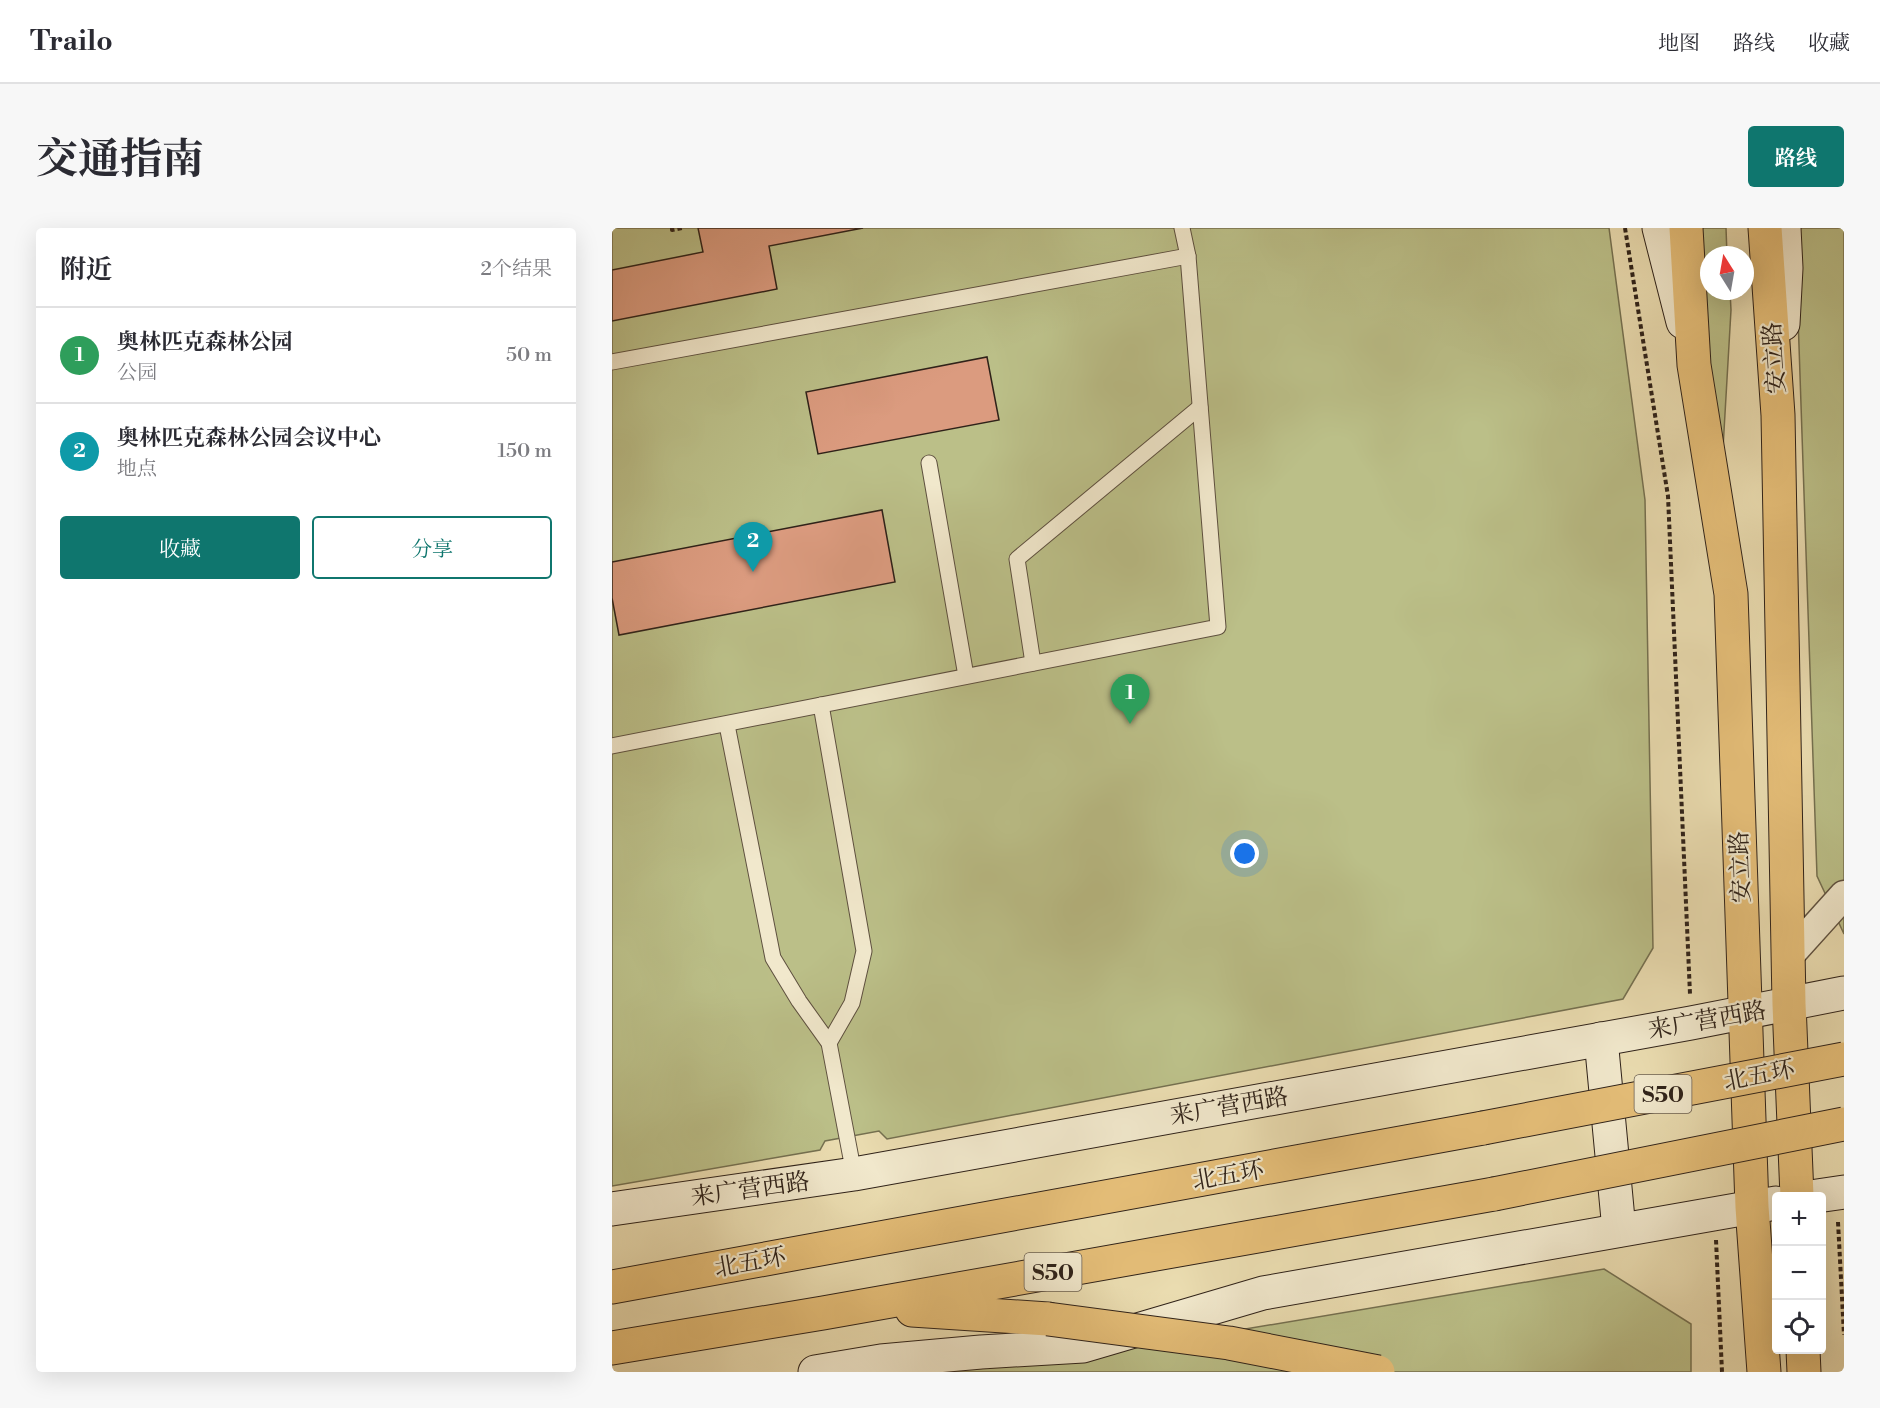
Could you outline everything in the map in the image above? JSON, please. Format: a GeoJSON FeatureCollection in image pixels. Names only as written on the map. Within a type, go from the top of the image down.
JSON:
{"type":"FeatureCollection","features":[{"type":"Feature","properties":{"kind":"main road","name":"安立路"},"geometry":{"type":"LineString","coordinates":[[1686,228],[1694,365],[1731,594],[1744,1013],[1764,1205],[1764,1372]]}},
{"type":"Feature","properties":{"kind":"main road","name":"安立路"},"geometry":{"type":"LineString","coordinates":[[1765,228],[1778,416],[1789,1004],[1797,1192]]}},
{"type":"Feature","properties":{"kind":"main road","name":"北五环"},"geometry":{"type":"LineString","coordinates":[[612,1287],[1483,1128],[1844,1059]]}},
{"type":"Feature","properties":{"kind":"main road","name":"S50"},"geometry":{"type":"LineString","coordinates":[[612,1348],[823,1313],[1494,1194],[1844,1124]]}},
{"type":"Feature","properties":{"kind":"main road"},"geometry":{"type":"LineString","coordinates":[[823,1313],[901,1310],[1048,1319],[1229,1343],[1378,1372]]}},
{"type":"Feature","properties":{"kind":"main road"},"geometry":{"type":"LineString","coordinates":[[1803,1354],[1804,1372]]}},
{"type":"Feature","properties":{"kind":"street","name":"安立路"},"geometry":{"type":"LineString","coordinates":[[1659,228],[1694,365]]}},
{"type":"Feature","properties":{"kind":"street","name":"安立路"},"geometry":{"type":"LineString","coordinates":[[1778,416],[1785,268],[1784,228]]}},
{"type":"Feature","properties":{"kind":"street"},"geometry":{"type":"LineString","coordinates":[[1788,957],[1844,895]]}},
{"type":"Feature","properties":{"kind":"street","name":"来广营西路"},"geometry":{"type":"LineString","coordinates":[[612,1209],[854,1174],[1691,1023],[1844,993]]}},
{"type":"Feature","properties":{"kind":"street"},"geometry":{"type":"LineString","coordinates":[[1601,1039],[1619,1230]]}},
{"type":"Feature","properties":{"kind":"street"},"geometry":{"type":"LineString","coordinates":[[1826,1195],[1844,1192]]}},
{"type":"Feature","properties":{"kind":"street"},"geometry":{"type":"LineString","coordinates":[[814,1372],[881,1361],[1083,1346],[1263,1293],[1764,1205]]}},
{"type":"Feature","properties":{"kind":"lane"},"geometry":{"type":"LineString","coordinates":[[612,746],[1218,627],[1188,256],[1182,228]]}},
{"type":"Feature","properties":{"kind":"lane"},"geometry":{"type":"LineString","coordinates":[[612,362],[1188,256]]}},
{"type":"Feature","properties":{"kind":"lane"},"geometry":{"type":"LineString","coordinates":[[1033,663],[1017,559],[1200,407]]}},
{"type":"Feature","properties":{"kind":"lane"},"geometry":{"type":"LineString","coordinates":[[929,463],[966,676]]}},
{"type":"Feature","properties":{"kind":"lane"},"geometry":{"type":"LineString","coordinates":[[821,705],[864,951],[852,1003],[829,1042]]}},
{"type":"Feature","properties":{"kind":"lane"},"geometry":{"type":"LineString","coordinates":[[727,724],[773,958],[799,1002],[829,1042],[854,1174]]}},
{"type":"Feature","properties":{"kind":"path"},"geometry":{"type":"LineString","coordinates":[[672,228],[672,230],[682,228]]}},
{"type":"Feature","properties":{"kind":"path"},"geometry":{"type":"LineString","coordinates":[[1625,228],[1668,496],[1691,1023]]}},
{"type":"Feature","properties":{"kind":"path"},"geometry":{"type":"LineString","coordinates":[[1714,1214],[1722,1372]]}},
{"type":"Feature","properties":{"kind":"path"},"geometry":{"type":"LineString","coordinates":[[1842,1256],[1844,1335]]}},
{"type":"Feature","properties":{"kind":"green space"},"geometry":{"type":"Polygon","coordinates":[[[612,228],[1609,228],[1645,500],[1653,948],[1623,999],[887,1139],[879,1131],[825,1141],[820,1150],[612,1186],[612,228]]]}},
{"type":"Feature","properties":{"kind":"green space"},"geometry":{"type":"Polygon","coordinates":[[[1690,228],[1726,228],[1727,246],[1700,246],[1700,300],[1730,300],[1721,483],[1690,228]]]}},
{"type":"Feature","properties":{"kind":"green space"},"geometry":{"type":"Polygon","coordinates":[[[1795,228],[1844,228],[1844,934],[1817,876],[1795,228]]]}},
{"type":"Feature","properties":{"kind":"green space"},"geometry":{"type":"Polygon","coordinates":[[[1604,1269],[1691,1324],[1691,1372],[913,1372],[1144,1346],[1604,1269]]]}},
{"type":"Feature","properties":{"kind":"building"},"geometry":{"type":"Polygon","coordinates":[[[698,228],[863,228],[769,246],[777,289],[612,321],[612,270],[703,252],[698,228]]]}},
{"type":"Feature","properties":{"kind":"building"},"geometry":{"type":"Polygon","coordinates":[[[987,357],[999,420],[818,454],[806,392],[987,357]]]}},
{"type":"Feature","properties":{"kind":"building"},"geometry":{"type":"Polygon","coordinates":[[[882,510],[895,582],[619,635],[612,598],[612,562],[882,510]]]}},
{"type":"Feature","properties":{"kind":"place","name":"奥林匹克森林公园会议中心"},"geometry":{"type":"Point","coordinates":[753,572]}},
{"type":"Feature","properties":{"kind":"place","name":"奥林匹克森林公园"},"geometry":{"type":"Point","coordinates":[1130,724]}}]}
